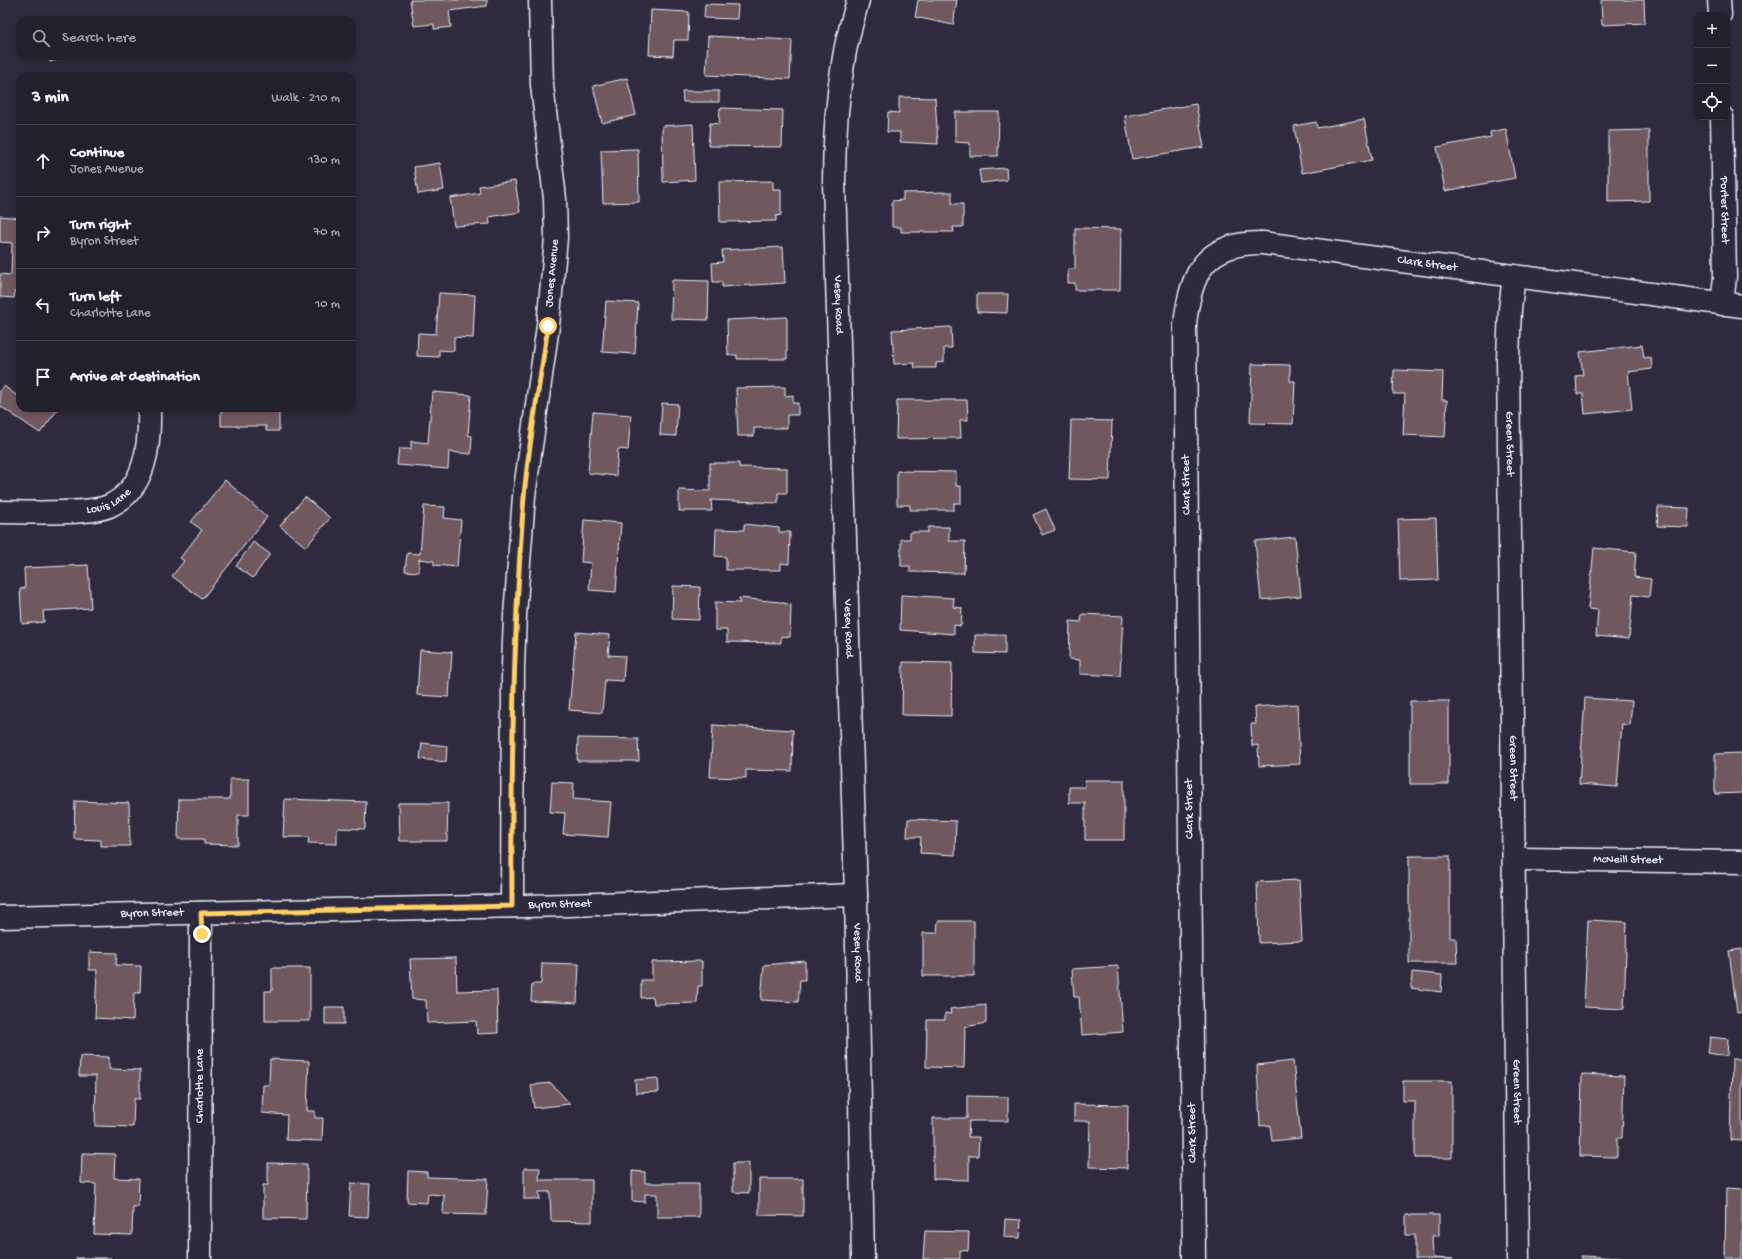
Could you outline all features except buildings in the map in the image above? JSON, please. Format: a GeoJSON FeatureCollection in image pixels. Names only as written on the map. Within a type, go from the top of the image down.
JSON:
{"type":"FeatureCollection","features":[{"type":"Feature","properties":{"kind":"street","name":"Jones Avenue"},"geometry":{"type":"LineString","coordinates":[[512,906],[513,666],[515,616],[524,496],[548,326],[556,238],[554,199],[542,86],[540,0]]}},
{"type":"Feature","properties":{"kind":"street","name":"Vesey Road"},"geometry":{"type":"LineString","coordinates":[[858,0],[844,55],[840,85],[834,167],[856,894],[863,1259]]}},
{"type":"Feature","properties":{"kind":"street"},"geometry":{"type":"LineString","coordinates":[[1719,0],[1720,12]]}},
{"type":"Feature","properties":{"kind":"street","name":"Porter Street"},"geometry":{"type":"LineString","coordinates":[[1722,120],[1725,277],[1732,305]]}},
{"type":"Feature","properties":{"kind":"street","name":"Clark Street"},"geometry":{"type":"LineString","coordinates":[[1194,1259],[1185,333],[1187,308],[1196,277],[1215,253],[1230,246],[1247,243],[1263,243],[1732,305]]}},
{"type":"Feature","properties":{"kind":"street","name":"Green Street"},"geometry":{"type":"LineString","coordinates":[[1514,276],[1510,309],[1508,358],[1515,859],[1518,1259]]}},
{"type":"Feature","properties":{"kind":"street","name":"Louis Lane"},"geometry":{"type":"LineString","coordinates":[[0,512],[93,509],[109,506],[121,499],[142,471],[148,455],[150,438],[149,412]]}},
{"type":"Feature","properties":{"kind":"street","name":"McNeill Street"},"geometry":{"type":"LineString","coordinates":[[1515,859],[1742,862]]}},
{"type":"Feature","properties":{"kind":"street","name":"Byron Street"},"geometry":{"type":"LineString","coordinates":[[0,917],[512,906],[856,894]]}},
{"type":"Feature","properties":{"kind":"street","name":"Charlotte Lane"},"geometry":{"type":"LineString","coordinates":[[200,1259],[201,913]]}},
{"type":"Feature","properties":{"kind":"route"},"geometry":{"type":"LineString","coordinates":[[202,934],[201,913],[512,906],[513,666],[515,616],[524,496],[548,326]]}}]}
